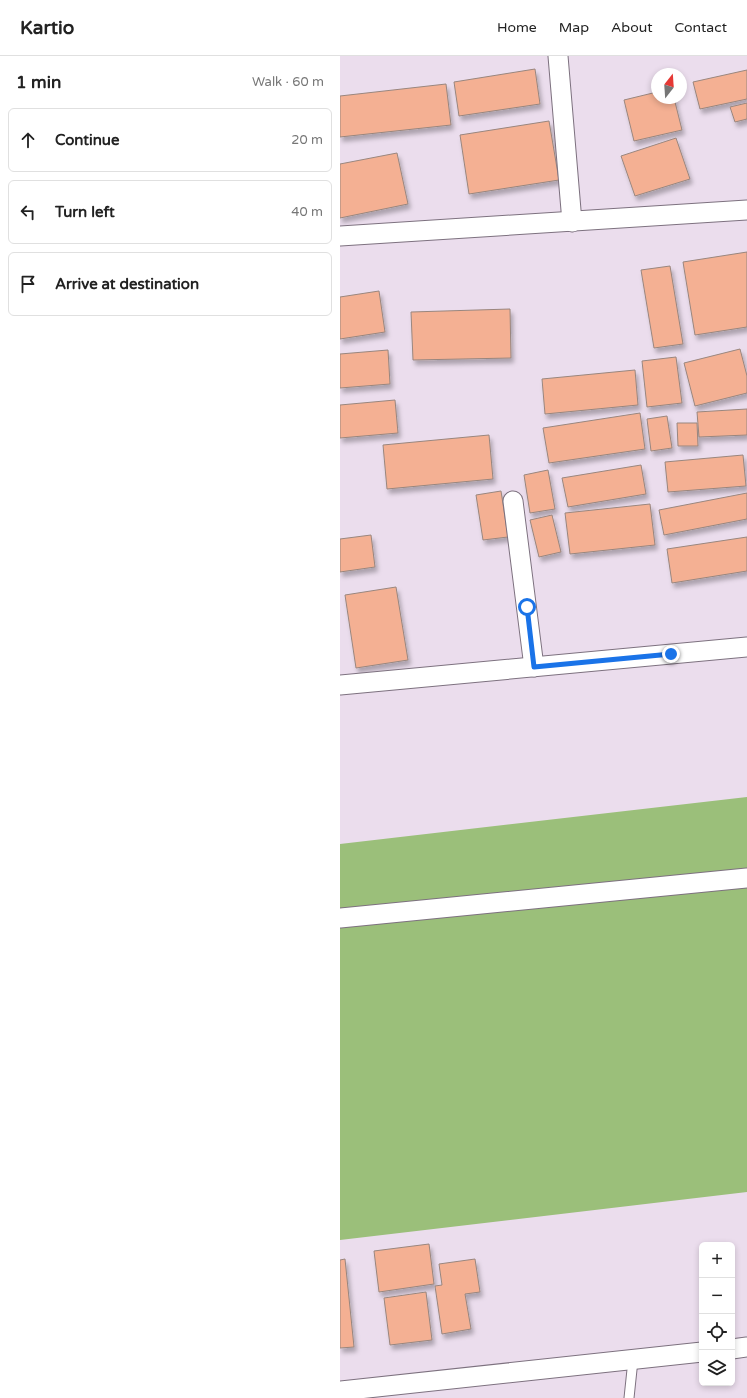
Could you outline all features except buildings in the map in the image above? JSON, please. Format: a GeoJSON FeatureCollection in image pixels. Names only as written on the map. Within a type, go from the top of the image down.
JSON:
{"type":"FeatureCollection","features":[{"type":"Feature","properties":{"kind":"street"},"geometry":{"type":"LineString","coordinates":[[558,56],[572,222]]}},
{"type":"Feature","properties":{"kind":"street"},"geometry":{"type":"LineString","coordinates":[[340,236],[747,210]]}},
{"type":"Feature","properties":{"kind":"street"},"geometry":{"type":"LineString","coordinates":[[514,501],[534,667]]}},
{"type":"Feature","properties":{"kind":"street"},"geometry":{"type":"LineString","coordinates":[[340,685],[747,647]]}},
{"type":"Feature","properties":{"kind":"street"},"geometry":{"type":"LineString","coordinates":[[340,918],[747,878]]}},
{"type":"Feature","properties":{"kind":"street"},"geometry":{"type":"LineString","coordinates":[[735,1349],[747,1347]]}},
{"type":"Feature","properties":{"kind":"street"},"geometry":{"type":"LineString","coordinates":[[340,1391],[375,1386],[699,1352]]}},
{"type":"Feature","properties":{"kind":"lane"},"geometry":{"type":"LineString","coordinates":[[629,1398],[633,1360]]}},
{"type":"Feature","properties":{"kind":"green space"},"geometry":{"type":"Polygon","coordinates":[[[747,797],[747,1192],[340,1240],[340,844],[747,797]]]}},
{"type":"Feature","properties":{"kind":"route"},"geometry":{"type":"LineString","coordinates":[[527,607],[534,667],[671,654]]}}]}
